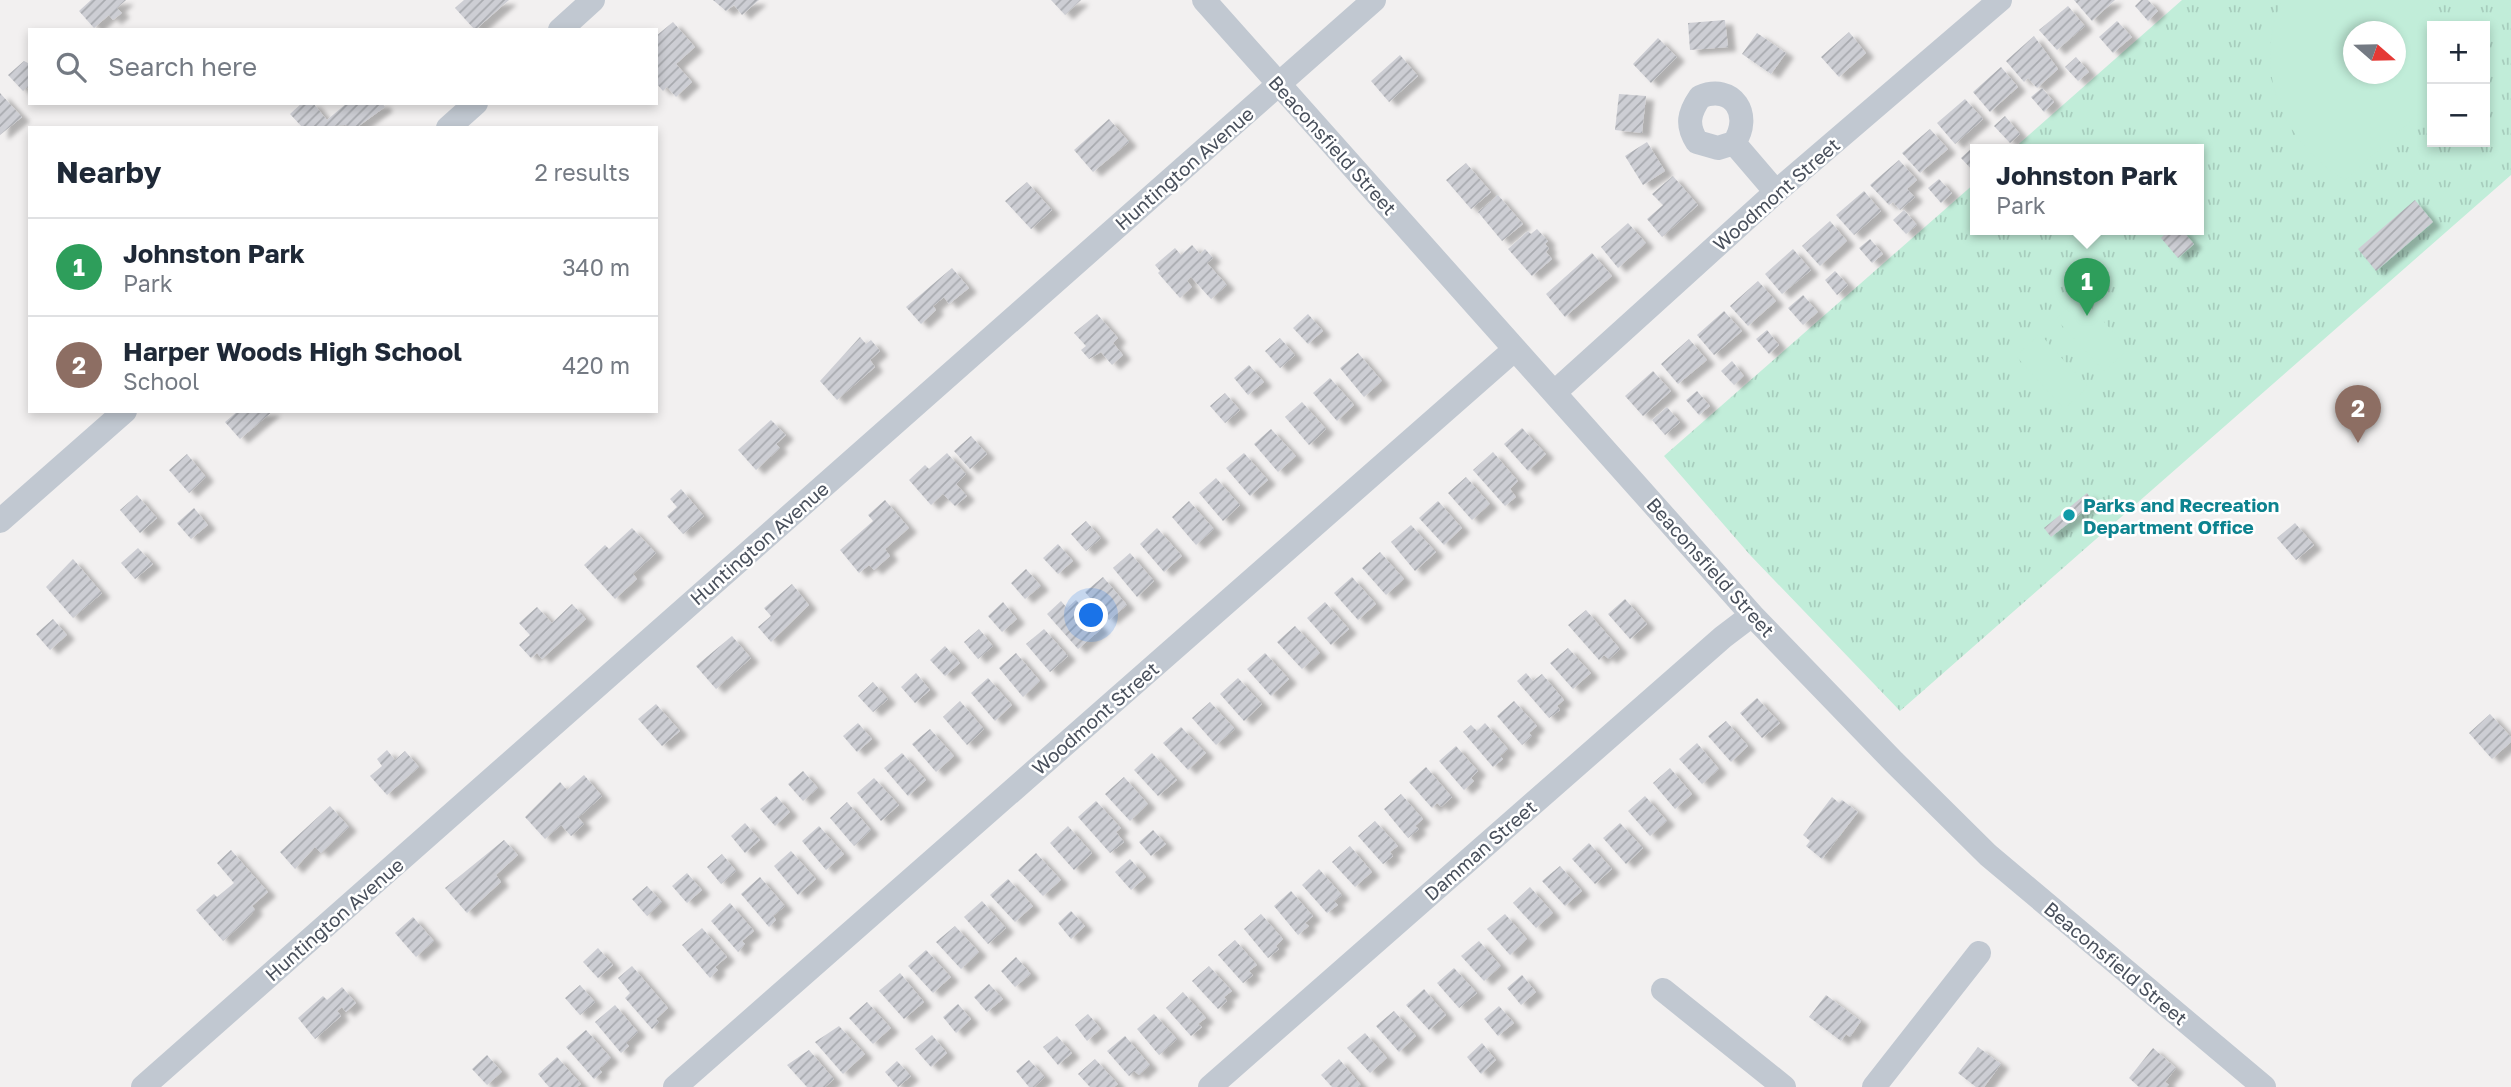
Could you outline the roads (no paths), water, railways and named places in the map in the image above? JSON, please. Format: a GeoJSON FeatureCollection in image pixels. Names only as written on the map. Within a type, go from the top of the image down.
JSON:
{"type":"FeatureCollection","features":[{"type":"Feature","properties":{"kind":"street"},"geometry":{"type":"LineString","coordinates":[[562,28],[593,0]]}},
{"type":"Feature","properties":{"kind":"street","name":"Beaconsfield Street"},"geometry":{"type":"LineString","coordinates":[[1204,0],[1752,615],[1989,855],[2264,1087]]}},
{"type":"Feature","properties":{"kind":"street","name":"Huntington Avenue"},"geometry":{"type":"LineString","coordinates":[[143,1087],[1374,0]]}},
{"type":"Feature","properties":{"kind":"street","name":"Woodmont Street"},"geometry":{"type":"LineString","coordinates":[[1555,392],[1776,192],[1999,0]]}},
{"type":"Feature","properties":{"kind":"street"},"geometry":{"type":"LineString","coordinates":[[450,126],[474,105]]}},
{"type":"Feature","properties":{"kind":"street"},"geometry":{"type":"LineString","coordinates":[[1734,143],[1776,192]]}},
{"type":"Feature","properties":{"kind":"street","name":"Woodmont Street"},"geometry":{"type":"LineString","coordinates":[[675,1087],[1515,349]]}},
{"type":"Feature","properties":{"kind":"street"},"geometry":{"type":"LineString","coordinates":[[0,521],[123,413]]}},
{"type":"Feature","properties":{"kind":"street","name":"Damman Street"},"geometry":{"type":"LineString","coordinates":[[1210,1087],[1713,646],[1752,615]]}},
{"type":"Feature","properties":{"kind":"street"},"geometry":{"type":"LineString","coordinates":[[1874,1087],[1979,953]]}},
{"type":"Feature","properties":{"kind":"street"},"geometry":{"type":"LineString","coordinates":[[1663,990],[1784,1087]]}},
{"type":"Feature","properties":{"kind":"place","name":"Johnston Park"},"geometry":{"type":"Point","coordinates":[2087,316]}},
{"type":"Feature","properties":{"kind":"place","name":"Harper Woods High School"},"geometry":{"type":"Point","coordinates":[2358,443]}},
{"type":"Feature","properties":{"kind":"place","name":"Parks and Recreation Department Office"},"geometry":{"type":"Point","coordinates":[2069,515]}}]}
